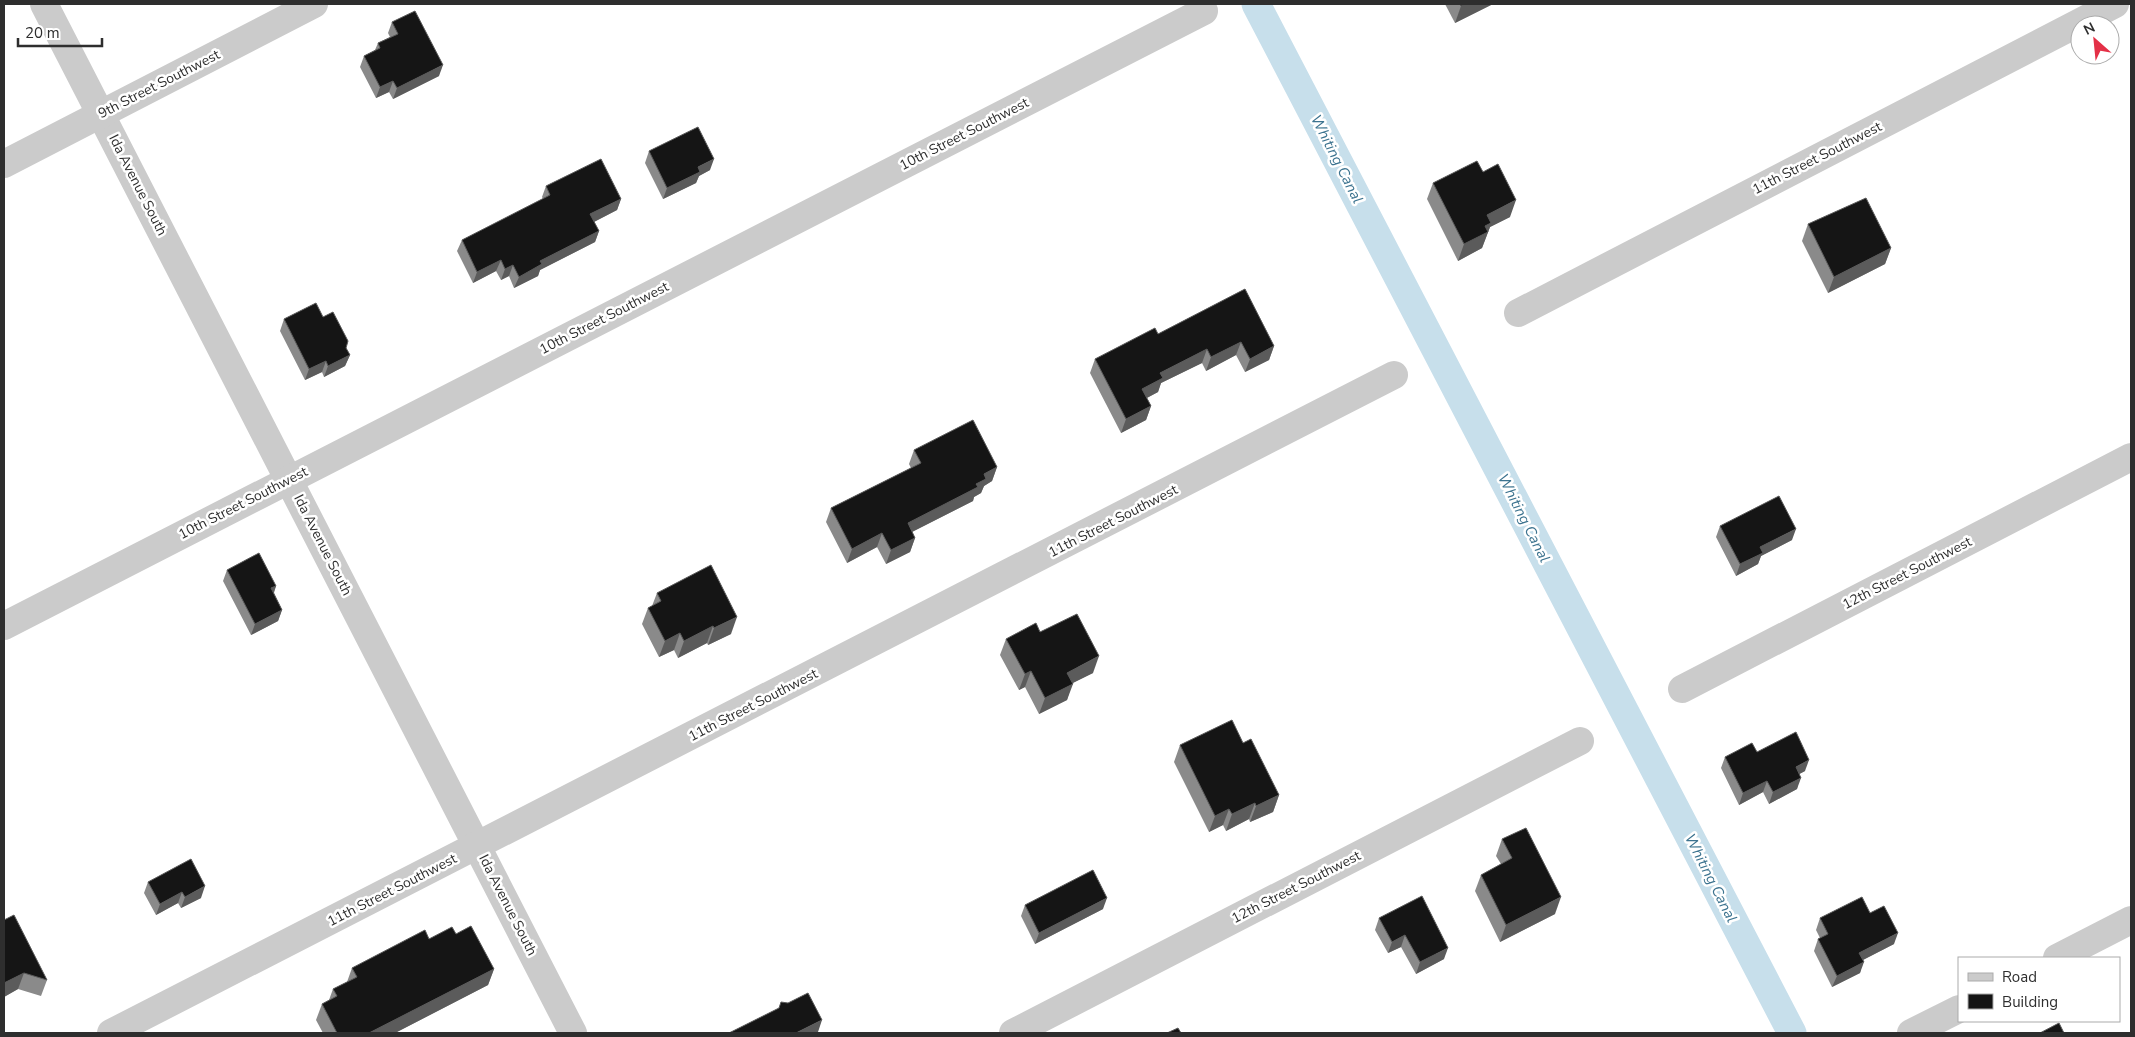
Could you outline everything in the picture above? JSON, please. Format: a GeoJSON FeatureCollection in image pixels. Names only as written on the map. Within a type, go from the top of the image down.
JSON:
{"type":"FeatureCollection","features":[{"type":"Feature","properties":{"kind":"street","name":"Ida Avenue South"},"geometry":{"type":"LineString","coordinates":[[44,4],[573,1033]]}},
{"type":"Feature","properties":{"kind":"street","name":"9th Street Southwest"},"geometry":{"type":"LineString","coordinates":[[4,164],[314,4]]}},
{"type":"Feature","properties":{"kind":"street","name":"11th Street Southwest"},"geometry":{"type":"LineString","coordinates":[[1518,313],[2116,4]]}},
{"type":"Feature","properties":{"kind":"street","name":"10th Street Southwest"},"geometry":{"type":"LineString","coordinates":[[4,626],[1204,11]]}},
{"type":"Feature","properties":{"kind":"street","name":"11th Street Southwest"},"geometry":{"type":"LineString","coordinates":[[111,1033],[1394,375]]}},
{"type":"Feature","properties":{"kind":"street","name":"12th Street Southwest"},"geometry":{"type":"LineString","coordinates":[[1682,689],[2131,458]]}},
{"type":"Feature","properties":{"kind":"street","name":"12th Street Southwest"},"geometry":{"type":"LineString","coordinates":[[1013,1033],[1580,741]]}},
{"type":"Feature","properties":{"kind":"street"},"geometry":{"type":"LineString","coordinates":[[2059,957],[2131,920]]}},
{"type":"Feature","properties":{"kind":"street"},"geometry":{"type":"LineString","coordinates":[[1911,1033],[1958,1009]]}},
{"type":"Feature","properties":{"kind":"building"},"geometry":{"type":"Polygon","coordinates":[[[415,11],[443,65],[397,88],[393,81],[380,87],[364,56],[380,48],[378,43],[398,34],[392,22],[415,11]]]}},
{"type":"Feature","properties":{"kind":"building"},"geometry":{"type":"Polygon","coordinates":[[[698,127],[714,159],[698,167],[700,172],[667,188],[649,151],[698,127]]]}},
{"type":"Feature","properties":{"kind":"building"},"geometry":{"type":"Polygon","coordinates":[[[601,159],[621,199],[590,214],[599,231],[540,261],[542,264],[519,277],[513,265],[505,269],[501,260],[477,272],[462,240],[550,195],[546,186],[601,159]]]}},
{"type":"Feature","properties":{"kind":"building"},"geometry":{"type":"Polygon","coordinates":[[[1477,161],[1483,172],[1498,164],[1516,200],[1487,215],[1491,223],[1485,226],[1488,232],[1464,244],[1433,183],[1477,161]]]}},
{"type":"Feature","properties":{"kind":"building"},"geometry":{"type":"Polygon","coordinates":[[[1866,198],[1891,248],[1834,277],[1808,224],[1866,198]]]}},
{"type":"Feature","properties":{"kind":"building"},"geometry":{"type":"Polygon","coordinates":[[[1245,289],[1274,346],[1250,359],[1241,342],[1211,357],[1207,349],[1160,373],[1163,378],[1142,389],[1151,406],[1126,419],[1095,359],[1155,328],[1158,334],[1245,289]]]}},
{"type":"Feature","properties":{"kind":"building"},"geometry":{"type":"Polygon","coordinates":[[[316,303],[323,317],[333,312],[348,341],[346,348],[350,355],[328,366],[326,361],[309,369],[284,319],[316,303]]]}},
{"type":"Feature","properties":{"kind":"building"},"geometry":{"type":"Polygon","coordinates":[[[973,420],[997,467],[984,474],[986,479],[976,484],[978,487],[908,523],[915,538],[891,550],[882,533],[852,549],[831,508],[921,463],[914,450],[973,420]]]}},
{"type":"Feature","properties":{"kind":"building"},"geometry":{"type":"Polygon","coordinates":[[[1779,496],[1796,529],[1760,547],[1763,553],[1740,564],[1720,526],[1779,496]]]}},
{"type":"Feature","properties":{"kind":"building"},"geometry":{"type":"Polygon","coordinates":[[[259,553],[276,586],[271,588],[282,610],[255,624],[227,570],[259,553]]]}},
{"type":"Feature","properties":{"kind":"building"},"geometry":{"type":"Polygon","coordinates":[[[711,565],[737,617],[714,628],[713,626],[684,641],[680,633],[665,641],[648,608],[661,601],[657,593],[711,565]]]}},
{"type":"Feature","properties":{"kind":"building"},"geometry":{"type":"Polygon","coordinates":[[[1077,614],[1099,656],[1067,673],[1073,684],[1045,698],[1031,671],[1025,674],[1006,639],[1036,623],[1040,632],[1077,614]]]}},
{"type":"Feature","properties":{"kind":"building"},"geometry":{"type":"Polygon","coordinates":[[[1232,720],[1243,743],[1251,739],[1279,795],[1256,806],[1255,803],[1232,814],[1229,809],[1215,816],[1180,745],[1232,720]]]}},
{"type":"Feature","properties":{"kind":"building"},"geometry":{"type":"Polygon","coordinates":[[[1796,732],[1809,760],[1796,767],[1801,778],[1773,792],[1767,781],[1743,793],[1725,757],[1752,743],[1757,752],[1796,732]]]}},
{"type":"Feature","properties":{"kind":"building"},"geometry":{"type":"Polygon","coordinates":[[[1526,828],[1561,897],[1506,925],[1481,875],[1512,858],[1502,839],[1526,828]]]}},
{"type":"Feature","properties":{"kind":"building"},"geometry":{"type":"Polygon","coordinates":[[[191,859],[205,886],[185,897],[182,892],[160,904],[148,882],[191,859]]]}},
{"type":"Feature","properties":{"kind":"building"},"geometry":{"type":"Polygon","coordinates":[[[1093,870],[1107,898],[1039,933],[1025,905],[1093,870]]]}},
{"type":"Feature","properties":{"kind":"building"},"geometry":{"type":"Polygon","coordinates":[[[1422,896],[1448,948],[1420,962],[1405,935],[1392,942],[1379,918],[1422,896]]]}},
{"type":"Feature","properties":{"kind":"building"},"geometry":{"type":"Polygon","coordinates":[[[1862,897],[1870,913],[1884,906],[1898,933],[1859,953],[1864,962],[1837,976],[1818,939],[1828,934],[1820,918],[1862,897]]]}},
{"type":"Feature","properties":{"kind":"building"},"geometry":{"type":"Polygon","coordinates":[[[14,915],[47,980],[24,973],[4,983],[4,920],[14,915]]]}},
{"type":"Feature","properties":{"kind":"building"},"geometry":{"type":"Polygon","coordinates":[[[471,926],[494,969],[369,1033],[337,1033],[322,1004],[337,996],[333,989],[357,977],[352,968],[425,930],[429,939],[452,927],[456,934],[471,926]]]}},
{"type":"Feature","properties":{"kind":"building"},"geometry":{"type":"Polygon","coordinates":[[[808,993],[822,1020],[796,1033],[729,1033],[779,1008],[781,1002],[788,1003],[808,993]]]}},
{"type":"Feature","properties":{"kind":"building"},"geometry":{"type":"Polygon","coordinates":[[[2059,1023],[2064,1033],[2040,1033],[2059,1023]]]}},
{"type":"Feature","properties":{"kind":"building"},"geometry":{"type":"Polygon","coordinates":[[[1178,1028],[1181,1033],[1167,1033],[1178,1028]]]}},
{"type":"Feature","properties":{"kind":"waterway","name":"Whiting Canal"},"geometry":{"type":"LineString","coordinates":[[1256,4],[1792,1033]]}}]}
